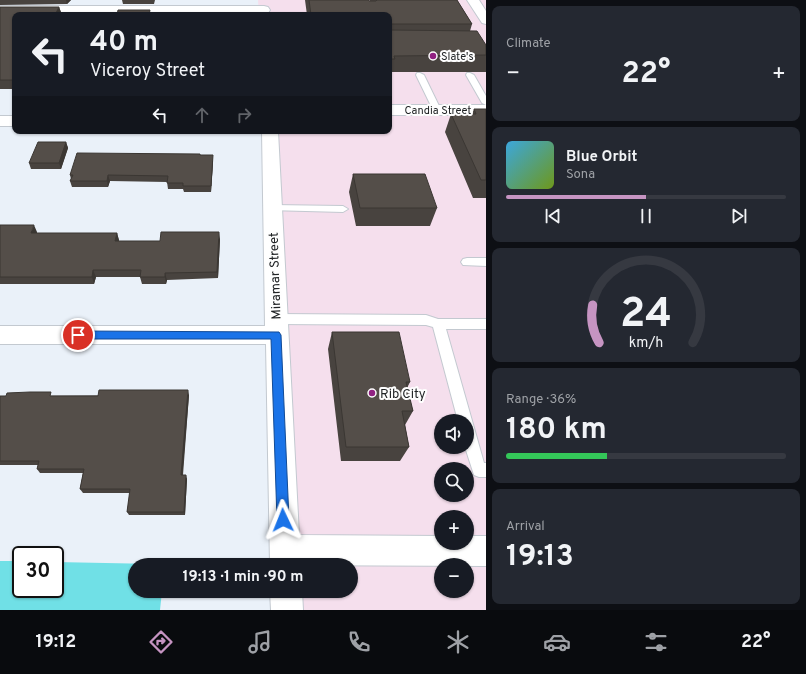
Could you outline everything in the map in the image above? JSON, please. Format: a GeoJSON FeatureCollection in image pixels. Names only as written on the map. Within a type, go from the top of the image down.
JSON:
{"type":"FeatureCollection","features":[{"type":"Feature","properties":{"kind":"street"},"geometry":{"type":"LineString","coordinates":[[473,0],[486,20]]}},
{"type":"Feature","properties":{"kind":"street"},"geometry":{"type":"LineString","coordinates":[[0,10],[264,8]]}},
{"type":"Feature","properties":{"kind":"street","name":"Candia Street"},"geometry":{"type":"LineString","coordinates":[[392,110],[486,110]]}},
{"type":"Feature","properties":{"kind":"street"},"geometry":{"type":"LineString","coordinates":[[0,121],[12,121]]}},
{"type":"Feature","properties":{"kind":"street","name":"Miramar Street"},"geometry":{"type":"LineString","coordinates":[[270,134],[285,558]]}},
{"type":"Feature","properties":{"kind":"street"},"geometry":{"type":"LineString","coordinates":[[0,335],[276,327]]}},
{"type":"Feature","properties":{"kind":"street"},"geometry":{"type":"LineString","coordinates":[[285,558],[486,551]]}},
{"type":"Feature","properties":{"kind":"street"},"geometry":{"type":"LineString","coordinates":[[286,598],[287,610]]}},
{"type":"Feature","properties":{"kind":"lane"},"geometry":{"type":"LineString","coordinates":[[420,75],[436,110]]}},
{"type":"Feature","properties":{"kind":"lane"},"geometry":{"type":"LineString","coordinates":[[470,76],[486,103]]}},
{"type":"Feature","properties":{"kind":"lane"},"geometry":{"type":"LineString","coordinates":[[272,208],[343,209]]}},
{"type":"Feature","properties":{"kind":"lane"},"geometry":{"type":"LineString","coordinates":[[467,262],[486,262]]}},
{"type":"Feature","properties":{"kind":"lane"},"geometry":{"type":"LineString","coordinates":[[276,327],[426,320],[438,324],[486,324]]}},
{"type":"Feature","properties":{"kind":"lane"},"geometry":{"type":"LineString","coordinates":[[438,324],[463,414]]}},
{"type":"Feature","properties":{"kind":"lane"},"geometry":{"type":"LineString","coordinates":[[474,452],[479,470],[486,470]]}},
{"type":"Feature","properties":{"kind":"shaded area"},"geometry":{"type":"Polygon","coordinates":[[[258,0],[486,0],[486,610],[282,610],[281,598],[358,598],[358,558],[280,558],[264,134],[392,134],[392,12],[259,12],[258,0]]]}},
{"type":"Feature","properties":{"kind":"water"},"geometry":{"type":"Polygon","coordinates":[[[0,561],[12,561],[12,598],[64,598],[64,562],[128,563],[128,598],[161,598],[160,610],[0,610],[0,561]]]}},
{"type":"Feature","properties":{"kind":"building"},"geometry":{"type":"Polygon","coordinates":[[[309,0],[457,0],[472,24],[392,24],[392,12],[311,12],[309,0]]]}},
{"type":"Feature","properties":{"kind":"building"},"geometry":{"type":"Polygon","coordinates":[[[0,7],[59,7],[56,12],[12,12],[12,80],[0,80],[0,7]]]}},
{"type":"Feature","properties":{"kind":"building"},"geometry":{"type":"Polygon","coordinates":[[[118,10],[150,10],[150,12],[118,12],[118,10]]]}},
{"type":"Feature","properties":{"kind":"building"},"geometry":{"type":"Polygon","coordinates":[[[392,30],[477,31],[486,45],[486,55],[394,56],[395,59],[392,59],[392,30]]]}},
{"type":"Feature","properties":{"kind":"building"},"geometry":{"type":"Polygon","coordinates":[[[474,109],[486,109],[486,180],[481,180],[451,114],[476,114],[474,109]]]}},
{"type":"Feature","properties":{"kind":"building"},"geometry":{"type":"Polygon","coordinates":[[[38,142],[66,142],[59,163],[29,163],[38,142]]]}},
{"type":"Feature","properties":{"kind":"building"},"geometry":{"type":"Polygon","coordinates":[[[77,153],[213,155],[211,186],[183,186],[183,183],[167,183],[168,176],[108,175],[107,181],[70,181],[73,175],[70,175],[77,153]]]}},
{"type":"Feature","properties":{"kind":"building"},"geometry":{"type":"Polygon","coordinates":[[[353,174],[425,174],[437,208],[360,208],[353,174]]]}},
{"type":"Feature","properties":{"kind":"building"},"geometry":{"type":"Polygon","coordinates":[[[0,225],[34,225],[31,233],[117,233],[115,241],[160,241],[161,232],[219,232],[217,272],[165,273],[165,277],[140,277],[141,270],[93,270],[92,277],[0,277],[0,225]]]}},
{"type":"Feature","properties":{"kind":"building"},"geometry":{"type":"Polygon","coordinates":[[[332,332],[399,332],[410,382],[406,382],[413,411],[402,411],[409,447],[346,447],[332,332]]]}},
{"type":"Feature","properties":{"kind":"building"},"geometry":{"type":"Polygon","coordinates":[[[99,390],[188,390],[181,475],[186,475],[184,512],[127,512],[130,489],[80,489],[84,469],[37,469],[39,461],[0,461],[0,396],[6,396],[7,393],[51,392],[50,396],[98,396],[99,390]]]}},
{"type":"Feature","properties":{"kind":"place","name":"Slate's"},"geometry":{"type":"Point","coordinates":[433,56]}},
{"type":"Feature","properties":{"kind":"place","name":"Rib City"},"geometry":{"type":"Point","coordinates":[372,393]}},
{"type":"Feature","properties":{"kind":"route"},"geometry":{"type":"LineString","coordinates":[[78,335],[276,335],[283,520]]}}]}
